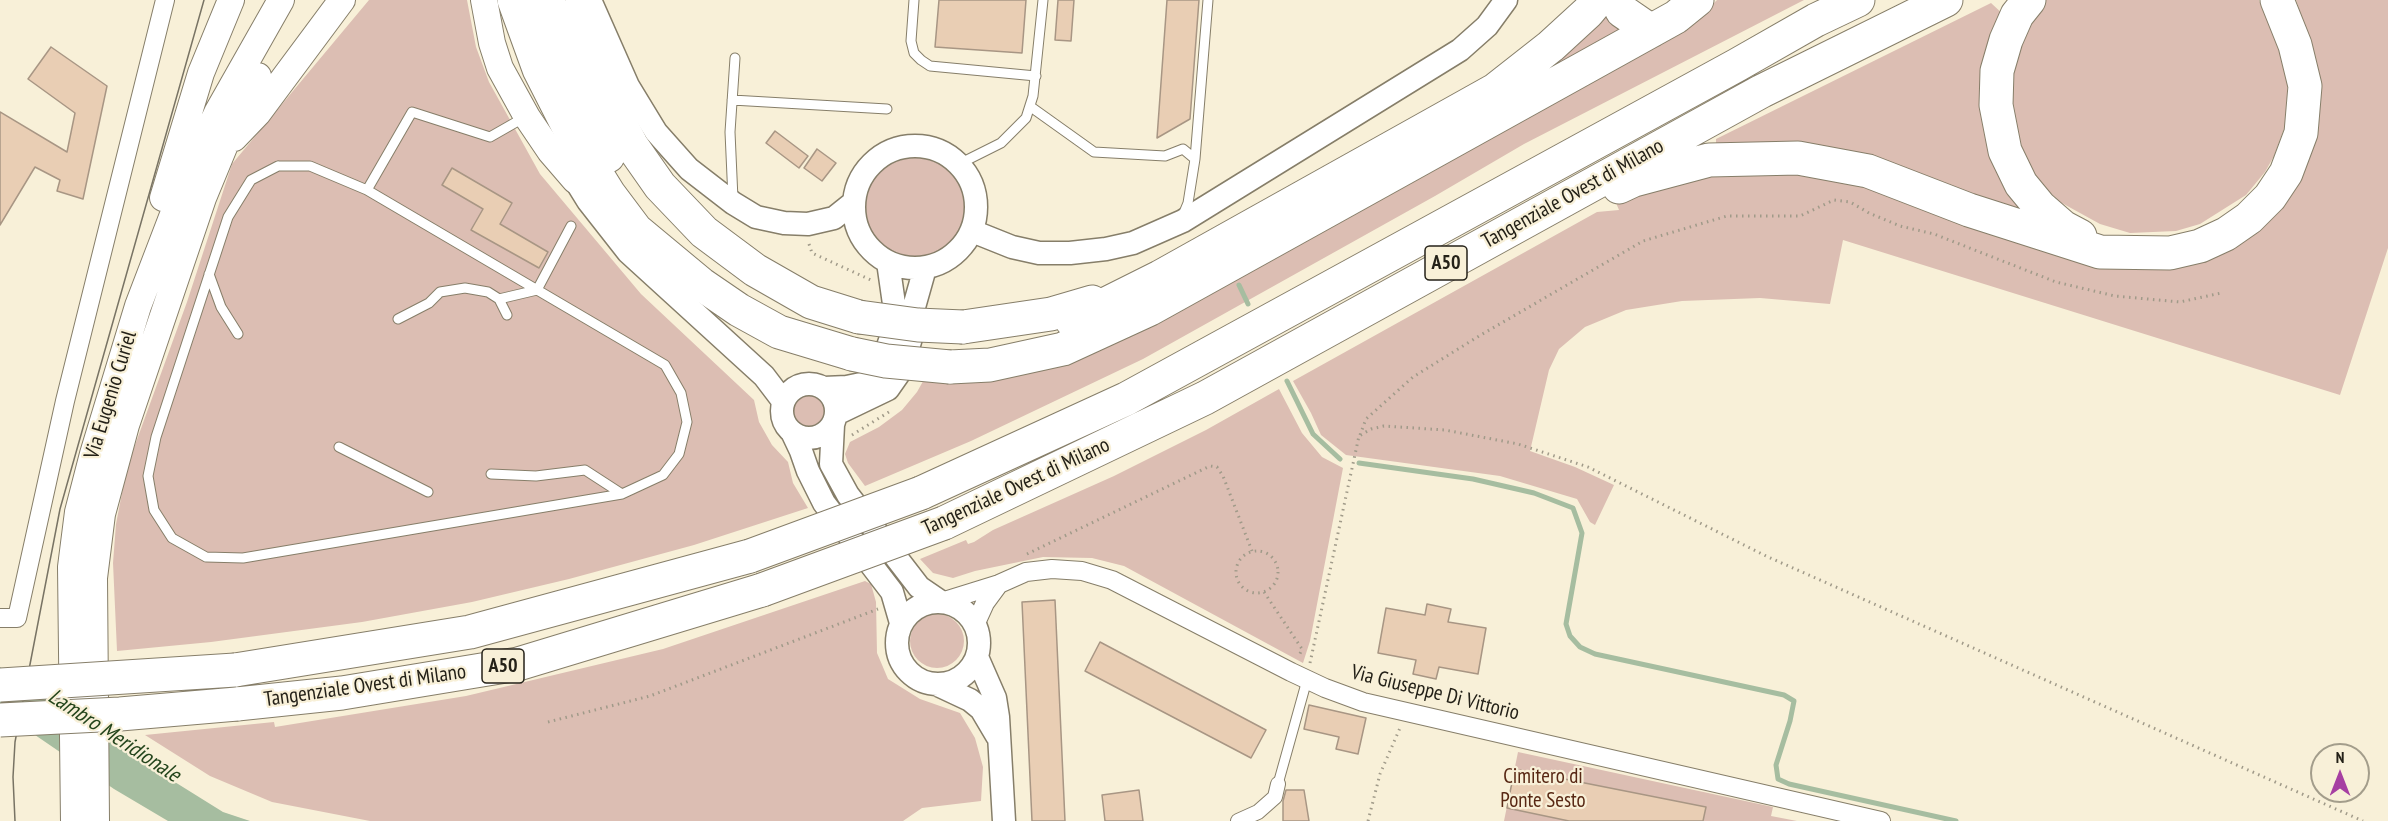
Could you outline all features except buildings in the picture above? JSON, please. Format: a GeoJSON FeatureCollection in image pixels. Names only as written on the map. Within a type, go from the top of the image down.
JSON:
{"type":"FeatureCollection","features":[{"type":"Feature","properties":{"kind":"highway"},"geometry":{"type":"LineString","coordinates":[[514,0],[539,69],[573,136],[609,194],[636,230],[701,284],[739,310],[779,333],[856,336]]}},
{"type":"Feature","properties":{"kind":"highway"},"geometry":{"type":"LineString","coordinates":[[548,0],[570,73],[602,147],[626,185],[654,216],[714,269],[765,302],[822,327],[856,336]]}},
{"type":"Feature","properties":{"kind":"highway"},"geometry":{"type":"LineString","coordinates":[[582,0],[587,40],[606,96],[632,146],[660,186],[704,232],[755,270],[811,302],[886,361],[958,347],[1051,314],[1131,291],[1160,277],[1495,90],[1551,46],[1598,0]]}},
{"type":"Feature","properties":{"kind":"highway"},"geometry":{"type":"LineString","coordinates":[[1617,0],[1622,11],[1651,31]]}},
{"type":"Feature","properties":{"kind":"highway"},"geometry":{"type":"LineString","coordinates":[[958,347],[990,365],[1063,349],[1150,309],[1676,17],[1697,0]]}},
{"type":"Feature","properties":{"kind":"highway","name":"Tangenziale Ovest di Milano"},"geometry":{"type":"LineString","coordinates":[[0,685],[235,670],[470,632],[750,556],[921,493],[1126,399],[1716,77],[1828,10],[1858,0]]}},
{"type":"Feature","properties":{"kind":"highway","name":"Tangenziale Ovest di Milano"},"geometry":{"type":"LineString","coordinates":[[0,720],[120,714],[342,693],[518,664],[762,590],[944,523],[1205,398],[1762,91],[1946,0]]}},
{"type":"Feature","properties":{"kind":"highway"},"geometry":{"type":"LineString","coordinates":[[2029,0],[2017,15],[2006,40],[1997,71],[1996,105],[2005,152],[2021,184],[2040,207],[2063,227],[2093,243],[2139,253]]}},
{"type":"Feature","properties":{"kind":"highway"},"geometry":{"type":"LineString","coordinates":[[1468,251],[1545,221],[1634,180],[1709,160],[1798,158],[1868,171],[1969,210],[2100,252],[2170,253],[2200,246],[2226,234],[2249,218],[2270,198],[2286,173],[2301,133],[2305,86],[2295,45],[2277,0]]}},
{"type":"Feature","properties":{"kind":"main road"},"geometry":{"type":"LineString","coordinates":[[138,306],[150,246],[201,73],[231,0]]}},
{"type":"Feature","properties":{"kind":"main road","name":"Via Eugenio Curiel"},"geometry":{"type":"LineString","coordinates":[[96,821],[82,639],[71,567],[78,512],[93,454],[138,306],[189,173],[217,113],[282,0]]}},
{"type":"Feature","properties":{"kind":"main road","name":"Via Eugenio Curiel"},"geometry":{"type":"LineString","coordinates":[[74,821],[82,639],[94,578],[102,514],[113,469],[203,198],[247,96],[301,0]]}},
{"type":"Feature","properties":{"kind":"main road"},"geometry":{"type":"LineString","coordinates":[[225,146],[258,114],[342,0]]}},
{"type":"Feature","properties":{"kind":"main road"},"geometry":{"type":"LineString","coordinates":[[484,0],[492,42],[500,68],[532,113]]}},
{"type":"Feature","properties":{"kind":"main road"},"geometry":{"type":"LineString","coordinates":[[500,0],[507,42],[532,113],[550,151],[575,180]]}},
{"type":"Feature","properties":{"kind":"street"},"geometry":{"type":"LineString","coordinates":[[0,618],[17,618],[65,401],[165,0]]}},
{"type":"Feature","properties":{"kind":"street"},"geometry":{"type":"LineString","coordinates":[[590,0],[628,86],[656,132],[689,169],[733,203],[756,217],[784,223],[808,224],[834,218],[854,202]]}},
{"type":"Feature","properties":{"kind":"street"},"geometry":{"type":"LineString","coordinates":[[972,231],[1012,247],[1039,253],[1070,253],[1133,243],[1180,222],[1460,50],[1487,26],[1506,0]]}},
{"type":"Feature","properties":{"kind":"street"},"geometry":{"type":"LineString","coordinates":[[905,147],[924,147],[943,153],[959,164],[970,179],[976,195],[976,213],[972,231],[961,248],[945,261],[926,268],[906,268],[888,262],[873,252],[862,238],[855,221],[854,202],[859,183],[870,166],[886,153],[905,147]]}},
{"type":"Feature","properties":{"kind":"street"},"geometry":{"type":"LineString","coordinates":[[575,180],[588,201],[628,252],[764,376],[783,401]]}},
{"type":"Feature","properties":{"kind":"street"},"geometry":{"type":"LineString","coordinates":[[824,388],[866,383],[879,372],[893,333],[894,304],[888,262]]}},
{"type":"Feature","properties":{"kind":"street"},"geometry":{"type":"LineString","coordinates":[[792,432],[810,438],[827,432],[834,419],[888,389],[902,369],[911,338],[914,307],[926,268]]}},
{"type":"Feature","properties":{"kind":"street"},"geometry":{"type":"LineString","coordinates":[[901,623],[895,600],[883,578],[824,503],[792,432],[782,417],[783,401],[787,394],[801,384],[817,384],[834,399],[831,464],[848,495],[919,586],[941,602]]}},
{"type":"Feature","properties":{"kind":"street","name":"Via Giuseppe Di Vittorio"},"geometry":{"type":"LineString","coordinates":[[941,602],[999,584],[1026,572],[1052,569],[1082,571],[1112,580],[1299,676],[1363,702],[1581,750],[1881,821]]}},
{"type":"Feature","properties":{"kind":"street"},"geometry":{"type":"LineString","coordinates":[[975,625],[985,603],[999,584]]}},
{"type":"Feature","properties":{"kind":"street"},"geometry":{"type":"LineString","coordinates":[[938,685],[951,683],[962,677],[971,668],[977,657],[979,646],[975,625],[961,609],[941,602],[926,603],[911,611],[901,623],[896,636],[896,651],[902,665],[911,676],[924,683],[938,685],[963,696],[981,709],[999,740]]}},
{"type":"Feature","properties":{"kind":"street"},"geometry":{"type":"LineString","coordinates":[[977,657],[995,698],[1004,821]]}},
{"type":"Feature","properties":{"kind":"street"},"geometry":{"type":"LineString","coordinates":[[1238,821],[1258,812],[1275,797],[1278,784]]}},
{"type":"Feature","properties":{"kind":"lane"},"geometry":{"type":"LineString","coordinates":[[914,0],[910,41],[914,53],[930,66],[1036,76]]}},
{"type":"Feature","properties":{"kind":"lane"},"geometry":{"type":"LineString","coordinates":[[959,164],[1001,143],[1026,118],[1031,107],[1036,76],[1043,0]]}},
{"type":"Feature","properties":{"kind":"lane"},"geometry":{"type":"LineString","coordinates":[[1180,222],[1188,203],[1195,159],[1208,0]]}},
{"type":"Feature","properties":{"kind":"lane"},"geometry":{"type":"LineString","coordinates":[[733,203],[730,148],[735,58]]}},
{"type":"Feature","properties":{"kind":"lane"},"geometry":{"type":"LineString","coordinates":[[732,100],[887,109]]}},
{"type":"Feature","properties":{"kind":"lane"},"geometry":{"type":"LineString","coordinates":[[1031,107],[1094,152],[1165,156],[1183,149],[1195,159]]}},
{"type":"Feature","properties":{"kind":"lane"},"geometry":{"type":"LineString","coordinates":[[367,190],[412,112],[490,137],[532,113]]}},
{"type":"Feature","properties":{"kind":"lane"},"geometry":{"type":"LineString","coordinates":[[278,166],[310,166],[367,190],[664,365],[681,393],[687,422],[679,454],[663,475],[622,494],[243,558],[206,557],[172,538],[154,510],[148,476],[156,437],[228,217],[251,180],[278,166]]}},
{"type":"Feature","properties":{"kind":"lane"},"geometry":{"type":"LineString","coordinates":[[499,299],[537,290],[572,226]]}},
{"type":"Feature","properties":{"kind":"lane"},"geometry":{"type":"LineString","coordinates":[[209,274],[220,307],[237,334]]}},
{"type":"Feature","properties":{"kind":"lane"},"geometry":{"type":"LineString","coordinates":[[398,320],[429,303],[440,292],[465,288],[488,292],[499,299],[507,315]]}},
{"type":"Feature","properties":{"kind":"lane"},"geometry":{"type":"LineString","coordinates":[[339,447],[428,492]]}},
{"type":"Feature","properties":{"kind":"lane"},"geometry":{"type":"LineString","coordinates":[[491,474],[536,476],[585,470],[622,494]]}},
{"type":"Feature","properties":{"kind":"lane"},"geometry":{"type":"LineString","coordinates":[[1278,784],[1299,676]]}},
{"type":"Feature","properties":{"kind":"path"},"geometry":{"type":"LineString","coordinates":[[1299,676],[1359,436],[1366,419],[1413,377],[1643,241],[1727,216],[1800,216],[1834,200],[1850,202],[1900,226],[1934,234],[2056,282],[2115,296],[2180,302],[2221,293]]}},
{"type":"Feature","properties":{"kind":"path"},"geometry":{"type":"LineString","coordinates":[[809,238],[812,253],[871,280],[880,302],[894,304]]}},
{"type":"Feature","properties":{"kind":"path"},"geometry":{"type":"LineString","coordinates":[[1359,436],[1371,429],[1384,426],[1445,430],[1518,444],[1588,467],[1776,561],[2363,821]]}},
{"type":"Feature","properties":{"kind":"path"},"geometry":{"type":"LineString","coordinates":[[1024,555],[1210,466],[1217,468],[1223,476],[1252,551]]}},
{"type":"Feature","properties":{"kind":"path"},"geometry":{"type":"LineString","coordinates":[[1260,550],[1270,555],[1278,564],[1278,578],[1272,587],[1264,592],[1255,593],[1246,590],[1238,581],[1236,571],[1241,558],[1252,551],[1260,550]]}},
{"type":"Feature","properties":{"kind":"path"},"geometry":{"type":"LineString","coordinates":[[1264,592],[1302,649],[1299,676]]}},
{"type":"Feature","properties":{"kind":"path"},"geometry":{"type":"LineString","coordinates":[[548,722],[650,696],[866,614],[895,600]]}},
{"type":"Feature","properties":{"kind":"path"},"geometry":{"type":"LineString","coordinates":[[1368,821],[1380,774],[1400,731],[1401,711]]}},
{"type":"Feature","properties":{"kind":"green space"},"geometry":{"type":"Polygon","coordinates":[[[369,0],[467,0],[476,47],[489,82],[540,174],[641,294],[754,400],[759,422],[772,445],[788,462],[793,483],[808,508],[694,545],[569,579],[472,602],[362,622],[211,642],[117,651],[113,563],[116,524],[127,467],[187,302],[232,164],[369,0]]]}},
{"type":"Feature","properties":{"kind":"green space"},"geometry":{"type":"Polygon","coordinates":[[[1717,0],[1804,0],[1524,144],[1143,359],[971,441],[865,486],[848,463],[845,454],[850,442],[879,427],[902,410],[917,392],[926,376],[1009,371],[1700,17],[1717,0]]]}},
{"type":"Feature","properties":{"kind":"green space"},"geometry":{"type":"Polygon","coordinates":[[[2040,0],[2259,0],[2282,53],[2288,83],[2285,126],[2274,156],[2265,172],[2246,195],[2200,224],[2176,231],[2130,233],[2100,224],[2060,202],[2037,180],[2018,149],[2008,117],[2009,60],[2040,0]]]}},
{"type":"Feature","properties":{"kind":"green space"},"geometry":{"type":"Polygon","coordinates":[[[2296,0],[2388,0],[2388,248],[2340,395],[1843,240],[1830,304],[1760,298],[1682,301],[1626,310],[1585,327],[1559,349],[1549,370],[1530,451],[1575,467],[1614,485],[1595,525],[1590,522],[1577,499],[1500,476],[1346,455],[1321,435],[1293,381],[1597,212],[1619,210],[1614,198],[1694,172],[1818,170],[2169,262],[2303,171],[2320,116],[2317,63],[2296,0]]]}},
{"type":"Feature","properties":{"kind":"green space"},"geometry":{"type":"Polygon","coordinates":[[[1611,3],[1630,26],[1491,105],[1611,3]]]}},
{"type":"Feature","properties":{"kind":"green space"},"geometry":{"type":"Polygon","coordinates":[[[1991,3],[2005,16],[1992,55],[2027,213],[1718,146],[1716,143],[1716,139],[1991,3]]]}},
{"type":"Feature","properties":{"kind":"green space"},"geometry":{"type":"Polygon","coordinates":[[[915,158],[934,161],[951,172],[962,189],[965,208],[962,227],[951,244],[934,255],[915,258],[896,255],[879,244],[868,227],[865,208],[868,189],[879,172],[896,161],[915,158]]]}},
{"type":"Feature","properties":{"kind":"green space"},"geometry":{"type":"Polygon","coordinates":[[[1279,389],[1302,433],[1322,457],[1343,468],[1310,641],[1303,663],[1124,566],[1092,558],[1043,557],[975,571],[953,578],[933,573],[920,559],[966,540],[968,544],[974,542],[993,530],[1114,476],[1206,430],[1279,389]]]}},
{"type":"Feature","properties":{"kind":"green space"},"geometry":{"type":"Polygon","coordinates":[[[809,393],[821,398],[826,410],[821,422],[809,427],[797,422],[792,410],[797,398],[809,393]]]}},
{"type":"Feature","properties":{"kind":"green space"},"geometry":{"type":"Polygon","coordinates":[[[865,581],[871,584],[876,602],[877,653],[888,679],[920,699],[960,713],[975,738],[983,767],[981,801],[922,808],[903,821],[370,821],[272,802],[210,776],[145,735],[274,722],[275,727],[466,696],[663,649],[865,581]]]}},
{"type":"Feature","properties":{"kind":"green space"},"geometry":{"type":"Polygon","coordinates":[[[932,614],[942,614],[952,618],[960,626],[964,641],[960,656],[952,664],[942,668],[932,668],[922,664],[914,656],[910,646],[910,636],[914,626],[922,618],[932,614]]]}},
{"type":"Feature","properties":{"kind":"green space","name":"Cimitero di Ponte Sesto"},"geometry":{"type":"Polygon","coordinates":[[[1518,752],[1773,807],[1771,816],[1797,821],[1504,821],[1518,752]]]}},
{"type":"Feature","properties":{"kind":"shaded area"},"geometry":{"type":"Polygon","coordinates":[[[0,667],[117,746],[223,812],[250,821],[168,821],[114,789],[0,711],[0,667]]]}},
{"type":"Feature","properties":{"kind":"waterway"},"geometry":{"type":"LineString","coordinates":[[1239,285],[1248,304]]}},
{"type":"Feature","properties":{"kind":"waterway"},"geometry":{"type":"LineString","coordinates":[[1287,381],[1313,434],[1340,459]]}},
{"type":"Feature","properties":{"kind":"waterway"},"geometry":{"type":"LineString","coordinates":[[1359,463],[1473,479],[1534,493],[1573,508],[1582,533],[1566,624],[1570,636],[1580,647],[1595,654],[1784,695],[1794,701],[1776,765],[1778,779],[1789,784],[1956,821]]}},
{"type":"Feature","properties":{"kind":"tram line"},"geometry":{"type":"LineString","coordinates":[[15,821],[13,777],[15,742],[60,509],[204,0]]}},
{"type":"Feature","properties":{"kind":"water label","name":"Lambro Meridionale"},"geometry":{"type":"Point","coordinates":[114,736]}}]}
